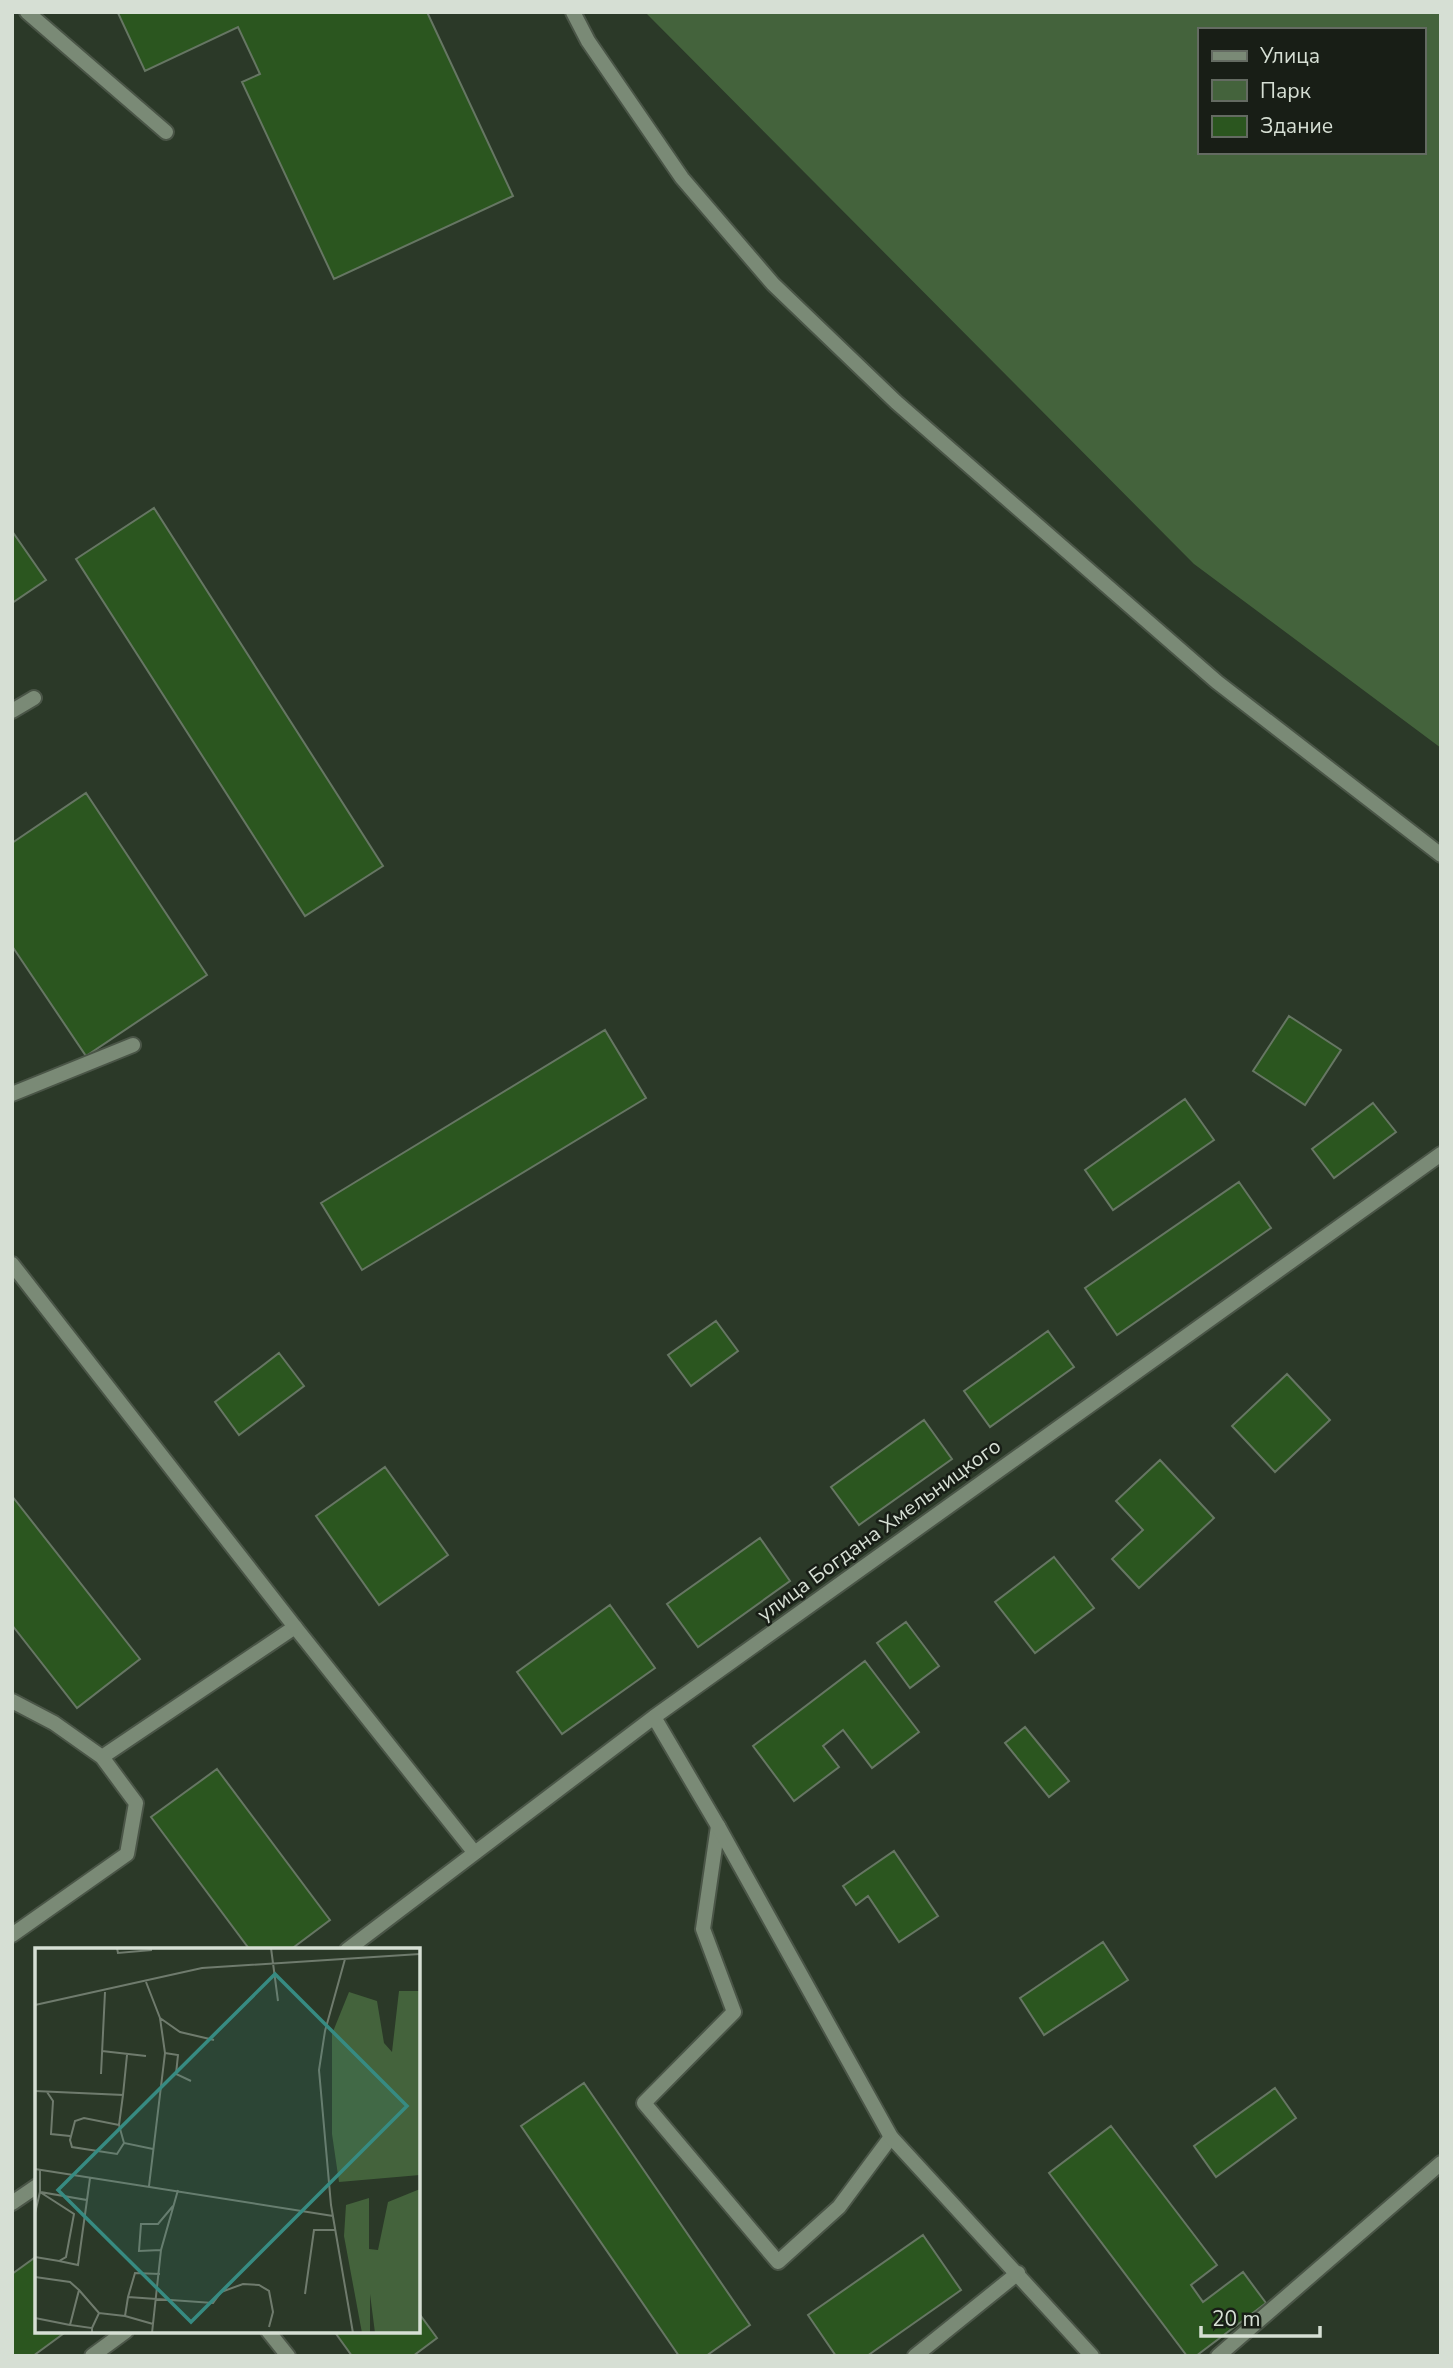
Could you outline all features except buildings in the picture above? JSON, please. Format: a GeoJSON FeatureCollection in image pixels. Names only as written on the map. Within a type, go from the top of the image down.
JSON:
{"type":"FeatureCollection","features":[{"type":"Feature","properties":{"kind":"street"},"geometry":{"type":"LineString","coordinates":[[27,12],[166,132]]}},
{"type":"Feature","properties":{"kind":"street"},"geometry":{"type":"LineString","coordinates":[[573,12],[588,41],[682,178],[773,285],[896,402],[1217,682],[1441,855]]}},
{"type":"Feature","properties":{"kind":"street"},"geometry":{"type":"LineString","coordinates":[[12,711],[34,698]]}},
{"type":"Feature","properties":{"kind":"street"},"geometry":{"type":"LineString","coordinates":[[12,1094],[133,1045]]}},
{"type":"Feature","properties":{"kind":"street","name":"улица Богдана Хмельницкого"},"geometry":{"type":"LineString","coordinates":[[350,1948],[654,1717],[1441,1154]]}},
{"type":"Feature","properties":{"kind":"street"},"geometry":{"type":"LineString","coordinates":[[12,1264],[474,1852]]}},
{"type":"Feature","properties":{"kind":"street"},"geometry":{"type":"LineString","coordinates":[[102,1757],[295,1627]]}},
{"type":"Feature","properties":{"kind":"street"},"geometry":{"type":"LineString","coordinates":[[12,1702],[54,1723],[102,1757],[136,1803],[127,1854],[12,1935]]}},
{"type":"Feature","properties":{"kind":"street"},"geometry":{"type":"LineString","coordinates":[[654,1717],[718,1826],[891,2137],[1092,2356]]}},
{"type":"Feature","properties":{"kind":"street"},"geometry":{"type":"LineString","coordinates":[[718,1826],[703,1929],[734,2012],[644,2103],[778,2262],[839,2207],[891,2137]]}},
{"type":"Feature","properties":{"kind":"street"},"geometry":{"type":"LineString","coordinates":[[1218,2356],[1441,2162]]}},
{"type":"Feature","properties":{"kind":"street"},"geometry":{"type":"LineString","coordinates":[[12,2203],[35,2187]]}},
{"type":"Feature","properties":{"kind":"street"},"geometry":{"type":"LineString","coordinates":[[915,2356],[1018,2273]]}},
{"type":"Feature","properties":{"kind":"street"},"geometry":{"type":"LineString","coordinates":[[92,2356],[123,2333]]}},
{"type":"Feature","properties":{"kind":"street"},"geometry":{"type":"LineString","coordinates":[[270,2333],[288,2356]]}},
{"type":"Feature","properties":{"kind":"green space"},"geometry":{"type":"Polygon","coordinates":[[[645,12],[1441,12],[1441,748],[1194,564],[645,12]]]}}]}
